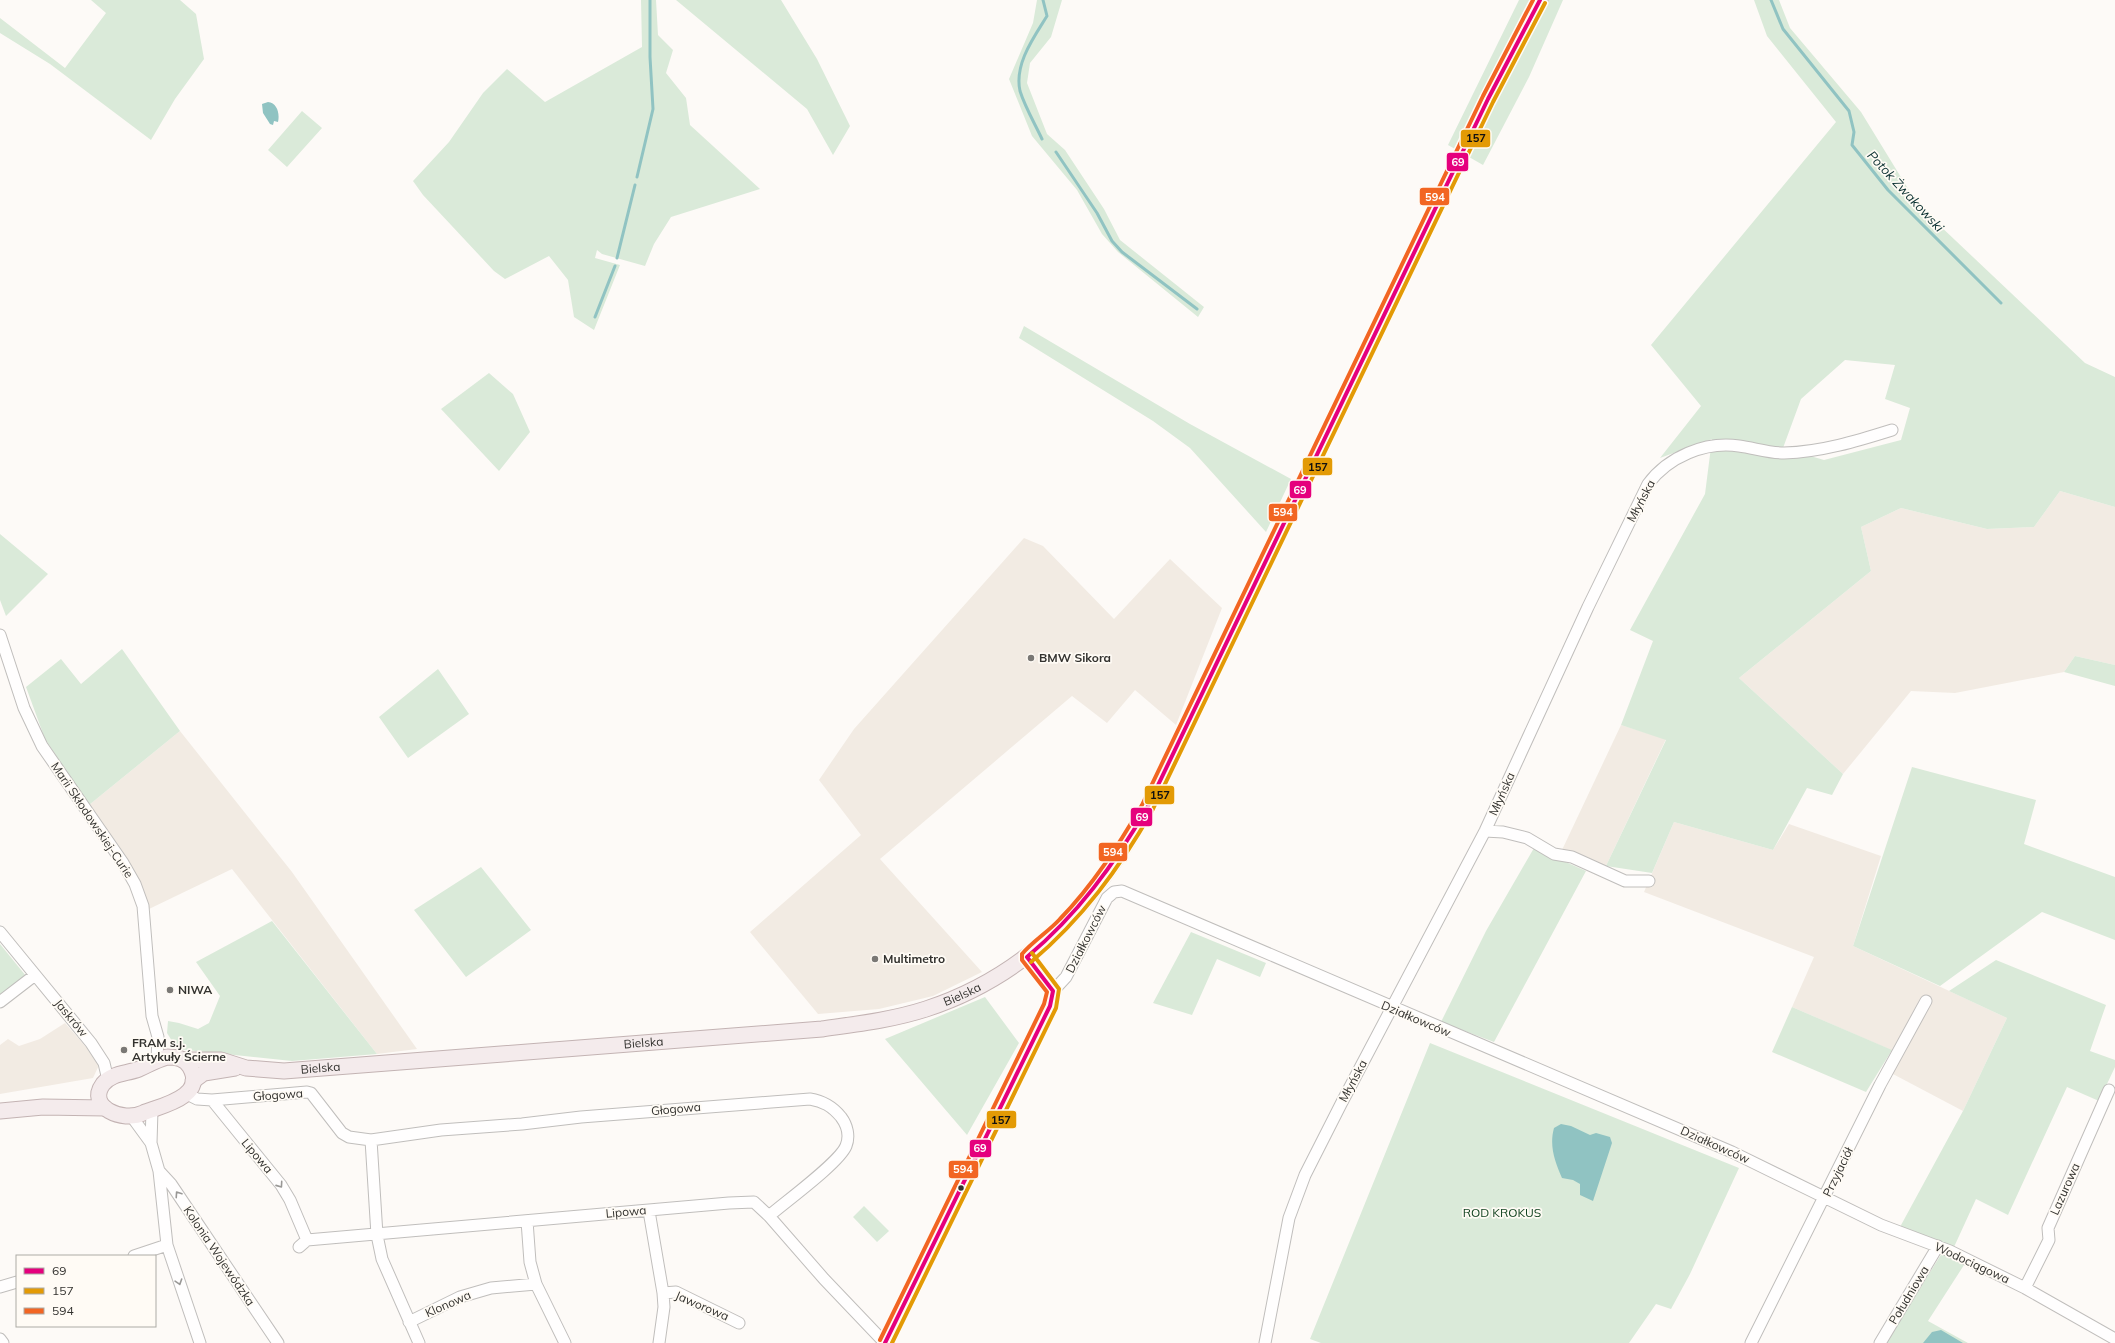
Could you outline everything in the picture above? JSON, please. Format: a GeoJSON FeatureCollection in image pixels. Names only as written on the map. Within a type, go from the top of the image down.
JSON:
{"type":"FeatureCollection","features":[{"type":"Feature","properties":{"kind":"main road","name":"Bielska"},"geometry":{"type":"LineString","coordinates":[[132,1117],[177,1101],[204,1073],[213,1070],[246,1068],[284,1071],[385,1064],[794,1032],[884,1020],[939,1004],[979,986],[1027,957],[1064,925],[1095,890],[1129,840],[1147,808],[1488,99],[1540,0]]}},
{"type":"Feature","properties":{"kind":"main road","name":"Bielska"},"geometry":{"type":"LineString","coordinates":[[171,1059],[221,1060],[246,1068]]}},
{"type":"Feature","properties":{"kind":"main road"},"geometry":{"type":"LineString","coordinates":[[65,1107],[109,1081],[171,1059],[190,1067],[190,1088]]}},
{"type":"Feature","properties":{"kind":"main road"},"geometry":{"type":"LineString","coordinates":[[109,1081],[100,1098],[105,1108],[115,1115],[132,1117]]}},
{"type":"Feature","properties":{"kind":"main road"},"geometry":{"type":"LineString","coordinates":[[0,1111],[65,1107],[105,1108]]}},
{"type":"Feature","properties":{"kind":"street","name":"Młyńska"},"geometry":{"type":"LineString","coordinates":[[1265,1343],[1289,1218],[1303,1183],[1341,1104],[1485,831],[1588,607],[1648,484],[1658,470],[1672,460],[1712,446],[1738,446],[1784,453],[1836,446],[1892,430]]}},
{"type":"Feature","properties":{"kind":"street","name":"Marii Skłodowskiej-Curie"},"geometry":{"type":"LineString","coordinates":[[0,635],[24,708],[33,729],[42,746],[123,863],[143,906],[147,933],[152,1016],[158,1038],[171,1059]]}},
{"type":"Feature","properties":{"kind":"street"},"geometry":{"type":"LineString","coordinates":[[1485,831],[1503,832],[1526,838],[1554,854],[1572,857],[1625,881],[1649,881]]}},
{"type":"Feature","properties":{"kind":"street","name":"Działkowców"},"geometry":{"type":"LineString","coordinates":[[1053,991],[1066,978],[1107,898],[1114,892],[1118,891],[1184,917],[1391,1008],[1732,1152],[1825,1197]]}},
{"type":"Feature","properties":{"kind":"street","name":"Jaskrów"},"geometry":{"type":"LineString","coordinates":[[0,932],[91,1043],[104,1063],[109,1081]]}},
{"type":"Feature","properties":{"kind":"street"},"geometry":{"type":"LineString","coordinates":[[885,1343],[1050,1006],[1053,991],[1027,957]]}},
{"type":"Feature","properties":{"kind":"street"},"geometry":{"type":"LineString","coordinates":[[0,1002],[35,975]]}},
{"type":"Feature","properties":{"kind":"street","name":"Przyjaciół"},"geometry":{"type":"LineString","coordinates":[[1750,1343],[1825,1197],[1880,1085],[1926,1001]]}},
{"type":"Feature","properties":{"kind":"street"},"geometry":{"type":"LineString","coordinates":[[190,1088],[197,1099],[212,1100]]}},
{"type":"Feature","properties":{"kind":"street","name":"Lazurowa"},"geometry":{"type":"LineString","coordinates":[[2025,1288],[2049,1240],[2048,1228],[2109,1090]]}},
{"type":"Feature","properties":{"kind":"street","name":"Głogowa"},"geometry":{"type":"LineString","coordinates":[[212,1100],[307,1092],[311,1093],[342,1133],[349,1137],[371,1140],[441,1130],[522,1124],[581,1117],[810,1099],[823,1102],[838,1114],[846,1124],[848,1133],[846,1145],[837,1159],[769,1216]]}},
{"type":"Feature","properties":{"kind":"street","name":"Lipowa"},"geometry":{"type":"LineString","coordinates":[[212,1100],[281,1185],[290,1200],[303,1243],[527,1221],[754,1202],[769,1216],[824,1279],[885,1343]]}},
{"type":"Feature","properties":{"kind":"street"},"geometry":{"type":"LineString","coordinates":[[152,1110],[151,1143],[159,1171],[167,1245],[200,1343]]}},
{"type":"Feature","properties":{"kind":"street"},"geometry":{"type":"LineString","coordinates":[[132,1117],[151,1143]]}},
{"type":"Feature","properties":{"kind":"street"},"geometry":{"type":"LineString","coordinates":[[371,1140],[377,1235],[382,1258],[419,1343]]}},
{"type":"Feature","properties":{"kind":"street","name":"Kolonia Wojewódzka"},"geometry":{"type":"LineString","coordinates":[[159,1171],[171,1184],[278,1343]]}},
{"type":"Feature","properties":{"kind":"street","name":"Wodociągowa"},"geometry":{"type":"LineString","coordinates":[[1825,1197],[1881,1225],[1938,1246],[2025,1288],[2115,1339]]}},
{"type":"Feature","properties":{"kind":"street","name":"Jaworowa"},"geometry":{"type":"LineString","coordinates":[[648,1211],[663,1293],[664,1307],[659,1343]]}},
{"type":"Feature","properties":{"kind":"street"},"geometry":{"type":"LineString","coordinates":[[527,1221],[530,1262],[536,1284],[565,1343]]}},
{"type":"Feature","properties":{"kind":"street"},"geometry":{"type":"LineString","coordinates":[[137,1255],[167,1245]]}},
{"type":"Feature","properties":{"kind":"street","name":"Południowa"},"geometry":{"type":"LineString","coordinates":[[1880,1343],[1938,1246]]}},
{"type":"Feature","properties":{"kind":"street","name":"Klonowa"},"geometry":{"type":"LineString","coordinates":[[409,1322],[460,1297],[491,1288],[536,1284]]}},
{"type":"Feature","properties":{"kind":"street","name":"Jaworowa"},"geometry":{"type":"LineString","coordinates":[[663,1293],[676,1292],[739,1323]]}},
{"type":"Feature","properties":{"kind":"street"},"geometry":{"type":"LineString","coordinates":[[0,1339],[3,1343]]}},
{"type":"Feature","properties":{"kind":"shaded area"},"geometry":{"type":"Polygon","coordinates":[[[2060,491],[2115,507],[2115,665],[2075,656],[2064,672],[1955,693],[1911,691],[1843,774],[1739,678],[1871,571],[1861,527],[1901,508],[1987,529],[2034,527],[2060,491]]]}},
{"type":"Feature","properties":{"kind":"shaded area"},"geometry":{"type":"Polygon","coordinates":[[[1024,538],[1043,546],[1114,619],[1170,559],[1222,608],[1176,725],[1135,690],[1107,723],[1072,696],[880,859],[982,972],[933,996],[879,1009],[818,1014],[750,932],[861,835],[819,780],[854,729],[1024,538]]]}},
{"type":"Feature","properties":{"kind":"shaded area"},"geometry":{"type":"Polygon","coordinates":[[[1621,725],[1666,739],[1606,866],[1562,850],[1621,725]]]}},
{"type":"Feature","properties":{"kind":"shaded area"},"geometry":{"type":"Polygon","coordinates":[[[180,731],[292,872],[417,1049],[377,1054],[232,869],[149,909],[129,862],[89,805],[180,731]]]}},
{"type":"Feature","properties":{"kind":"shaded area"},"geometry":{"type":"Polygon","coordinates":[[[1674,822],[1773,850],[1789,824],[1881,856],[1853,946],[2007,1018],[1963,1111],[1891,1073],[1891,1050],[1792,1007],[1814,957],[1644,892],[1674,822]]]}},
{"type":"Feature","properties":{"kind":"shaded area"},"geometry":{"type":"Polygon","coordinates":[[[65,1023],[100,1063],[93,1078],[0,1094],[0,1045],[8,1039],[19,1046],[40,1039],[65,1023]]]}},
{"type":"Feature","properties":{"kind":"green space"},"geometry":{"type":"Polygon","coordinates":[[[91,0],[180,0],[196,14],[204,59],[175,99],[151,140],[50,64],[0,33],[0,18],[65,68],[106,13],[91,0]]]}},
{"type":"Feature","properties":{"kind":"green space"},"geometry":{"type":"Polygon","coordinates":[[[641,0],[656,0],[658,35],[673,50],[666,73],[686,98],[690,125],[760,189],[671,217],[654,244],[645,266],[602,254],[597,250],[595,258],[620,265],[594,330],[574,317],[568,280],[549,256],[505,279],[494,271],[423,195],[413,181],[449,142],[483,93],[507,69],[545,102],[642,47],[641,0]]]}},
{"type":"Feature","properties":{"kind":"green space"},"geometry":{"type":"Polygon","coordinates":[[[676,0],[781,0],[817,59],[850,126],[833,155],[807,109],[676,0]]]}},
{"type":"Feature","properties":{"kind":"green space"},"geometry":{"type":"Polygon","coordinates":[[[1037,0],[1062,0],[1051,37],[1030,63],[1027,83],[1047,134],[1065,150],[1104,209],[1120,240],[1204,307],[1198,317],[1118,252],[1102,234],[1077,190],[1032,136],[1009,79],[1033,23],[1037,0]]]}},
{"type":"Feature","properties":{"kind":"green space"},"geometry":{"type":"Polygon","coordinates":[[[1519,0],[1563,0],[1529,77],[1483,165],[1448,145],[1519,0]]]}},
{"type":"Feature","properties":{"kind":"green space"},"geometry":{"type":"Polygon","coordinates":[[[1754,0],[1779,0],[1790,28],[1861,112],[1918,205],[2085,363],[2115,377],[2115,507],[2060,491],[2034,527],[1987,529],[1901,508],[1861,527],[1871,571],[1739,678],[1843,774],[1832,795],[1807,788],[1773,850],[1674,822],[1652,873],[1606,866],[1666,740],[1621,725],[1653,641],[1630,630],[1705,494],[1712,439],[1660,458],[1701,406],[1651,345],[1836,122],[1767,36],[1754,0]],[[1845,360],[1801,399],[1783,448],[1824,460],[1901,440],[1910,408],[1885,399],[1895,365],[1845,360]]]}},
{"type":"Feature","properties":{"kind":"green space"},"geometry":{"type":"Polygon","coordinates":[[[302,111],[322,128],[287,167],[268,150],[302,111]]]}},
{"type":"Feature","properties":{"kind":"green space"},"geometry":{"type":"Polygon","coordinates":[[[1024,326],[1190,424],[1291,479],[1266,532],[1190,448],[1153,421],[1019,338],[1024,326]]]}},
{"type":"Feature","properties":{"kind":"green space"},"geometry":{"type":"Polygon","coordinates":[[[489,373],[513,394],[530,432],[499,471],[441,409],[489,373]]]}},
{"type":"Feature","properties":{"kind":"green space"},"geometry":{"type":"Polygon","coordinates":[[[0,534],[48,574],[6,616],[0,600],[0,534]]]}},
{"type":"Feature","properties":{"kind":"green space"},"geometry":{"type":"Polygon","coordinates":[[[122,649],[180,731],[89,805],[45,739],[26,687],[61,659],[81,684],[122,649]]]}},
{"type":"Feature","properties":{"kind":"green space"},"geometry":{"type":"Polygon","coordinates":[[[2075,656],[2115,665],[2115,686],[2064,672],[2075,656]]]}},
{"type":"Feature","properties":{"kind":"green space"},"geometry":{"type":"Polygon","coordinates":[[[438,669],[469,714],[408,758],[379,717],[438,669]]]}},
{"type":"Feature","properties":{"kind":"green space"},"geometry":{"type":"Polygon","coordinates":[[[1912,767],[2036,800],[2024,844],[2115,877],[2115,940],[2042,912],[1940,986],[1853,946],[1912,767]]]}},
{"type":"Feature","properties":{"kind":"green space"},"geometry":{"type":"Polygon","coordinates":[[[1534,848],[1586,871],[1494,1042],[1441,1022],[1486,931],[1534,848]]]}},
{"type":"Feature","properties":{"kind":"green space"},"geometry":{"type":"Polygon","coordinates":[[[481,867],[531,930],[466,977],[414,910],[481,867]]]}},
{"type":"Feature","properties":{"kind":"green space"},"geometry":{"type":"Polygon","coordinates":[[[272,921],[377,1054],[292,1061],[177,1049],[167,1033],[168,1021],[198,1029],[209,1023],[220,996],[196,962],[272,921]]]}},
{"type":"Feature","properties":{"kind":"green space"},"geometry":{"type":"Polygon","coordinates":[[[1191,932],[1266,963],[1260,977],[1217,959],[1192,1015],[1153,1003],[1191,932]]]}},
{"type":"Feature","properties":{"kind":"green space"},"geometry":{"type":"Polygon","coordinates":[[[0,944],[26,976],[0,996],[0,944]]]}},
{"type":"Feature","properties":{"kind":"green space"},"geometry":{"type":"Polygon","coordinates":[[[1996,960],[2106,1005],[2090,1051],[2115,1060],[2115,1067],[2099,1101],[2067,1087],[2008,1215],[1976,1199],[1954,1247],[1900,1227],[1963,1111],[2007,1018],[1949,991],[1996,960]]]}},
{"type":"Feature","properties":{"kind":"green space"},"geometry":{"type":"Polygon","coordinates":[[[985,997],[1019,1043],[967,1135],[885,1039],[985,997]]]}},
{"type":"Feature","properties":{"kind":"green space"},"geometry":{"type":"Polygon","coordinates":[[[1792,1007],[1892,1050],[1866,1092],[1772,1052],[1792,1007]]]}},
{"type":"Feature","properties":{"kind":"green space","name":"ROD KROKUS"},"geometry":{"type":"Polygon","coordinates":[[[1430,1043],[1739,1168],[1690,1274],[1671,1309],[1656,1304],[1629,1343],[1321,1343],[1310,1339],[1430,1043]]]}},
{"type":"Feature","properties":{"kind":"green space"},"geometry":{"type":"Polygon","coordinates":[[[864,1206],[889,1231],[877,1242],[853,1217],[864,1206]]]}},
{"type":"Feature","properties":{"kind":"green space"},"geometry":{"type":"Polygon","coordinates":[[[1942,1253],[1964,1265],[1928,1321],[1968,1343],[1886,1343],[1942,1253]]]}},
{"type":"Feature","properties":{"kind":"water"},"geometry":{"type":"Polygon","coordinates":[[[268,102],[276,106],[279,115],[278,122],[274,121],[273,125],[270,124],[263,113],[262,104],[268,102]]]}},
{"type":"Feature","properties":{"kind":"water"},"geometry":{"type":"Polygon","coordinates":[[[1561,1124],[1571,1126],[1590,1135],[1596,1133],[1610,1137],[1612,1143],[1593,1201],[1580,1195],[1580,1184],[1573,1180],[1562,1178],[1559,1172],[1552,1148],[1552,1141],[1554,1128],[1561,1124]]]}},
{"type":"Feature","properties":{"kind":"water"},"geometry":{"type":"Polygon","coordinates":[[[1941,1330],[1963,1343],[1923,1343],[1932,1332],[1941,1330]]]}},
{"type":"Feature","properties":{"kind":"waterway"},"geometry":{"type":"LineString","coordinates":[[637,177],[653,109],[650,57],[650,0]]}},
{"type":"Feature","properties":{"kind":"waterway"},"geometry":{"type":"LineString","coordinates":[[1042,139],[1022,97],[1019,81],[1022,61],[1026,51],[1047,16],[1043,0]]}},
{"type":"Feature","properties":{"kind":"waterway","name":"Potok Żwakowski"},"geometry":{"type":"LineString","coordinates":[[1771,0],[1783,29],[1849,111],[1854,132],[1852,145],[1888,190],[2001,303]]}},
{"type":"Feature","properties":{"kind":"waterway"},"geometry":{"type":"LineString","coordinates":[[1056,152],[1097,213],[1112,241],[1122,252],[1197,309]]}},
{"type":"Feature","properties":{"kind":"waterway"},"geometry":{"type":"LineString","coordinates":[[617,258],[635,185]]}},
{"type":"Feature","properties":{"kind":"waterway"},"geometry":{"type":"LineString","coordinates":[[595,317],[615,266]]}},
{"type":"Feature","properties":{"kind":"transit line","name":"594"},"geometry":{"type":"LineString","coordinates":[[880,1340],[1044,1004],[1047,992],[1022,960],[1022,954],[1055,924],[1083,893],[1114,850],[1142,805],[1483,96],[1533,0]]}},
{"type":"Feature","properties":{"kind":"transit line","name":"69"},"geometry":{"type":"LineString","coordinates":[[1027,957],[1062,924],[1093,888],[1108,869],[1147,808],[1488,99],[1540,0]]}},
{"type":"Feature","properties":{"kind":"transit line","name":"157"},"geometry":{"type":"LineString","coordinates":[[1031,962],[1083,911],[1113,873],[1152,811],[1493,102],[1545,3]]}},
{"type":"Feature","properties":{"kind":"transit line","name":"157"},"geometry":{"type":"LineString","coordinates":[[892,1343],[1056,1008],[1059,989],[1032,953]]}},
{"type":"Feature","properties":{"kind":"transit line","name":"69"},"geometry":{"type":"LineString","coordinates":[[885,1343],[1050,1006],[1053,991],[1027,957]]}},
{"type":"Feature","properties":{"kind":"place","name":"BMW Sikora"},"geometry":{"type":"Point","coordinates":[1031,658]}},
{"type":"Feature","properties":{"kind":"place","name":"Multimetro"},"geometry":{"type":"Point","coordinates":[875,959]}},
{"type":"Feature","properties":{"kind":"place","name":"NIWA"},"geometry":{"type":"Point","coordinates":[170,990]}},
{"type":"Feature","properties":{"kind":"place","name":"FRAM s.j. Artykuły Ścierne"},"geometry":{"type":"Point","coordinates":[124,1050]}}]}
